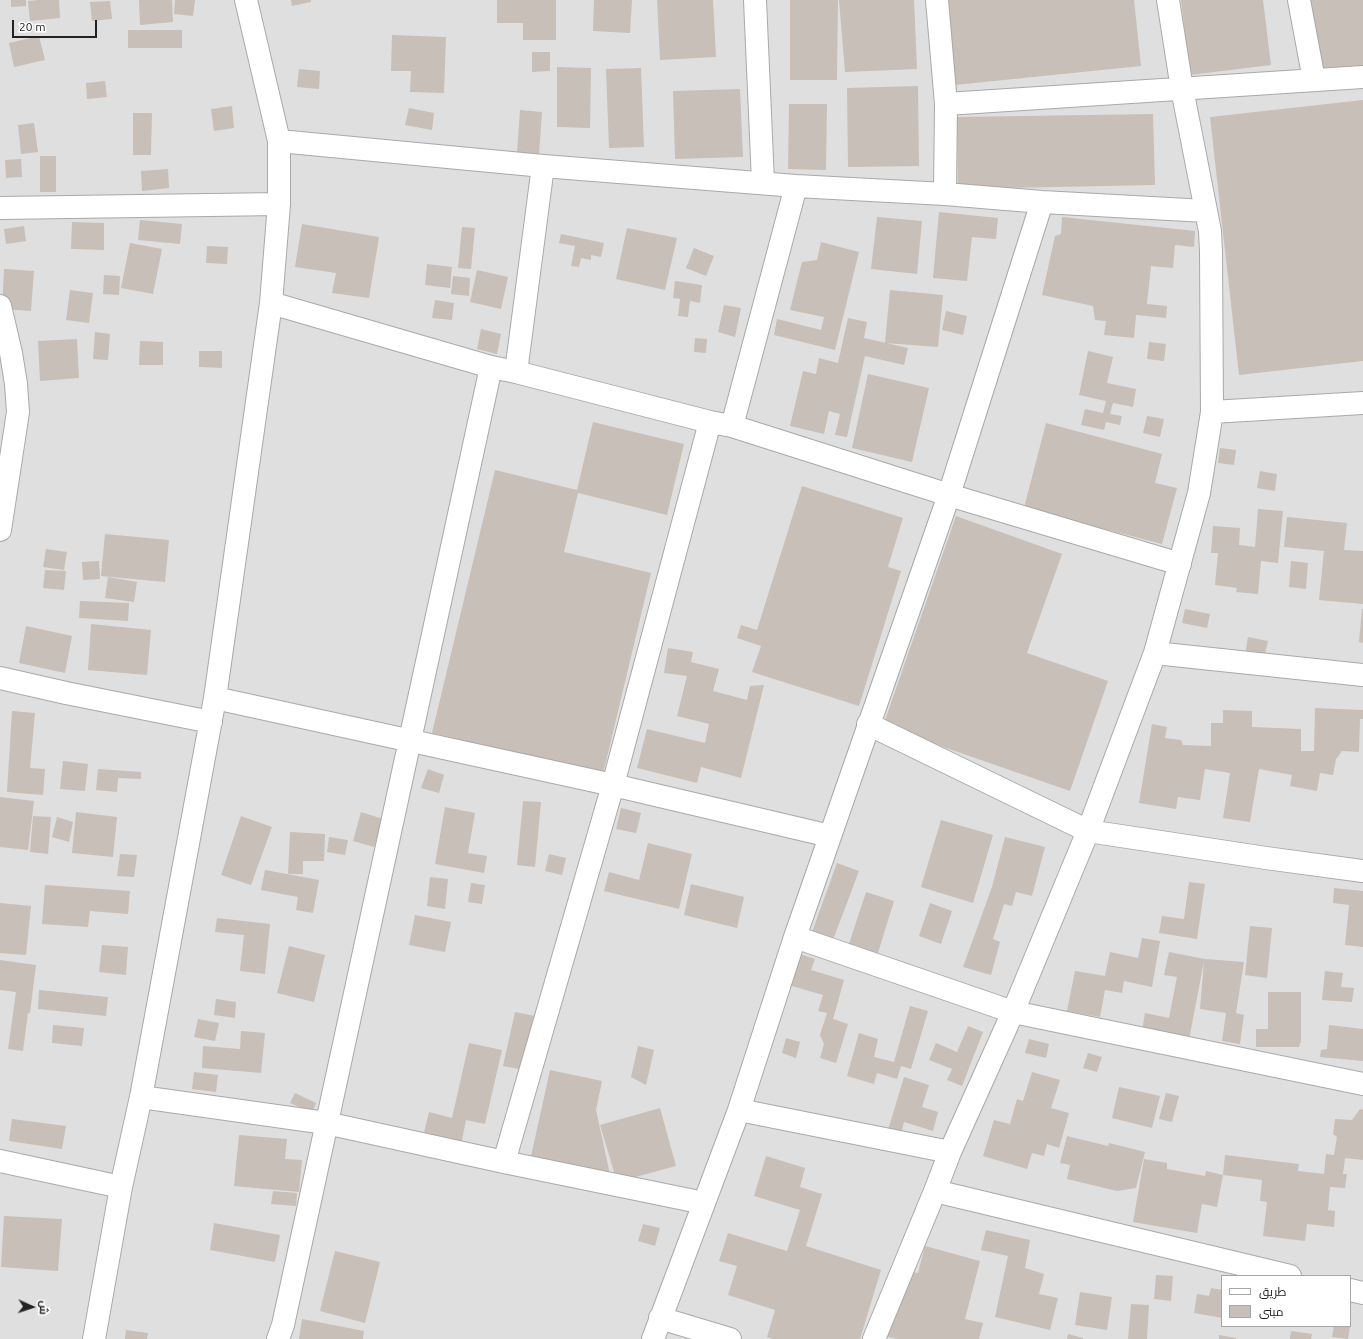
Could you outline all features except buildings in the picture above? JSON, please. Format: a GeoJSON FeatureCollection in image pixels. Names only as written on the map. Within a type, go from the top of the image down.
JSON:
{"type":"FeatureCollection","features":[{"type":"Feature","properties":{"kind":"street"},"geometry":{"type":"LineString","coordinates":[[94,1339],[121,1187],[141,1097],[211,722],[271,303],[279,204],[279,141],[246,0]]}},
{"type":"Feature","properties":{"kind":"street"},"geometry":{"type":"LineString","coordinates":[[755,0],[763,182]]}},
{"type":"Feature","properties":{"kind":"street"},"geometry":{"type":"LineString","coordinates":[[937,0],[946,104],[945,194]]}},
{"type":"Feature","properties":{"kind":"street"},"geometry":{"type":"LineString","coordinates":[[874,1339],[950,1152],[1013,1012],[1088,831],[1155,653],[1199,493],[1212,412],[1211,252],[1206,211],[1182,89],[1168,0]]}},
{"type":"Feature","properties":{"kind":"street"},"geometry":{"type":"LineString","coordinates":[[1299,0],[1314,80]]}},
{"type":"Feature","properties":{"kind":"street"},"geometry":{"type":"LineString","coordinates":[[946,104],[1363,77]]}},
{"type":"Feature","properties":{"kind":"street"},"geometry":{"type":"LineString","coordinates":[[279,141],[543,166],[763,182],[796,186],[1206,211]]}},
{"type":"Feature","properties":{"kind":"street"},"geometry":{"type":"LineString","coordinates":[[516,372],[543,166]]}},
{"type":"Feature","properties":{"kind":"street"},"geometry":{"type":"LineString","coordinates":[[732,426],[796,186]]}},
{"type":"Feature","properties":{"kind":"street"},"geometry":{"type":"LineString","coordinates":[[653,1339],[739,1110],[795,937],[949,495],[1042,202]]}},
{"type":"Feature","properties":{"kind":"street"},"geometry":{"type":"LineString","coordinates":[[0,208],[279,204]]}},
{"type":"Feature","properties":{"kind":"street"},"geometry":{"type":"LineString","coordinates":[[271,303],[491,367],[516,372],[710,422],[732,426],[949,495],[1180,564]]}},
{"type":"Feature","properties":{"kind":"street"},"geometry":{"type":"LineString","coordinates":[[0,306],[15,376],[18,412],[0,530]]}},
{"type":"Feature","properties":{"kind":"street"},"geometry":{"type":"LineString","coordinates":[[278,1339],[283,1325],[491,367]]}},
{"type":"Feature","properties":{"kind":"street"},"geometry":{"type":"LineString","coordinates":[[1212,412],[1363,403]]}},
{"type":"Feature","properties":{"kind":"street"},"geometry":{"type":"LineString","coordinates":[[504,1162],[613,785],[710,422]]}},
{"type":"Feature","properties":{"kind":"street"},"geometry":{"type":"LineString","coordinates":[[1155,653],[1363,675]]}},
{"type":"Feature","properties":{"kind":"street"},"geometry":{"type":"LineString","coordinates":[[0,678],[66,693],[211,722]]}},
{"type":"Feature","properties":{"kind":"street"},"geometry":{"type":"LineString","coordinates":[[215,698],[613,785],[830,836]]}},
{"type":"Feature","properties":{"kind":"street"},"geometry":{"type":"LineString","coordinates":[[868,724],[1088,831],[1363,871]]}},
{"type":"Feature","properties":{"kind":"street"},"geometry":{"type":"LineString","coordinates":[[795,937],[1013,1012],[1363,1084]]}},
{"type":"Feature","properties":{"kind":"street"},"geometry":{"type":"LineString","coordinates":[[141,1097],[326,1124],[704,1203]]}},
{"type":"Feature","properties":{"kind":"street"},"geometry":{"type":"LineString","coordinates":[[739,1110],[950,1152]]}},
{"type":"Feature","properties":{"kind":"street"},"geometry":{"type":"LineString","coordinates":[[0,1161],[121,1187]]}},
{"type":"Feature","properties":{"kind":"street"},"geometry":{"type":"LineString","coordinates":[[935,1191],[1286,1275]]}},
{"type":"Feature","properties":{"kind":"street"},"geometry":{"type":"LineString","coordinates":[[1351,1290],[1363,1293]]}},
{"type":"Feature","properties":{"kind":"street"},"geometry":{"type":"LineString","coordinates":[[660,1318],[730,1339]]}},
{"type":"Feature","properties":{"kind":"shaded area"},"geometry":{"type":"Polygon","coordinates":[[[0,0],[1363,0],[1363,1339],[0,1339],[0,0]]]}}]}
